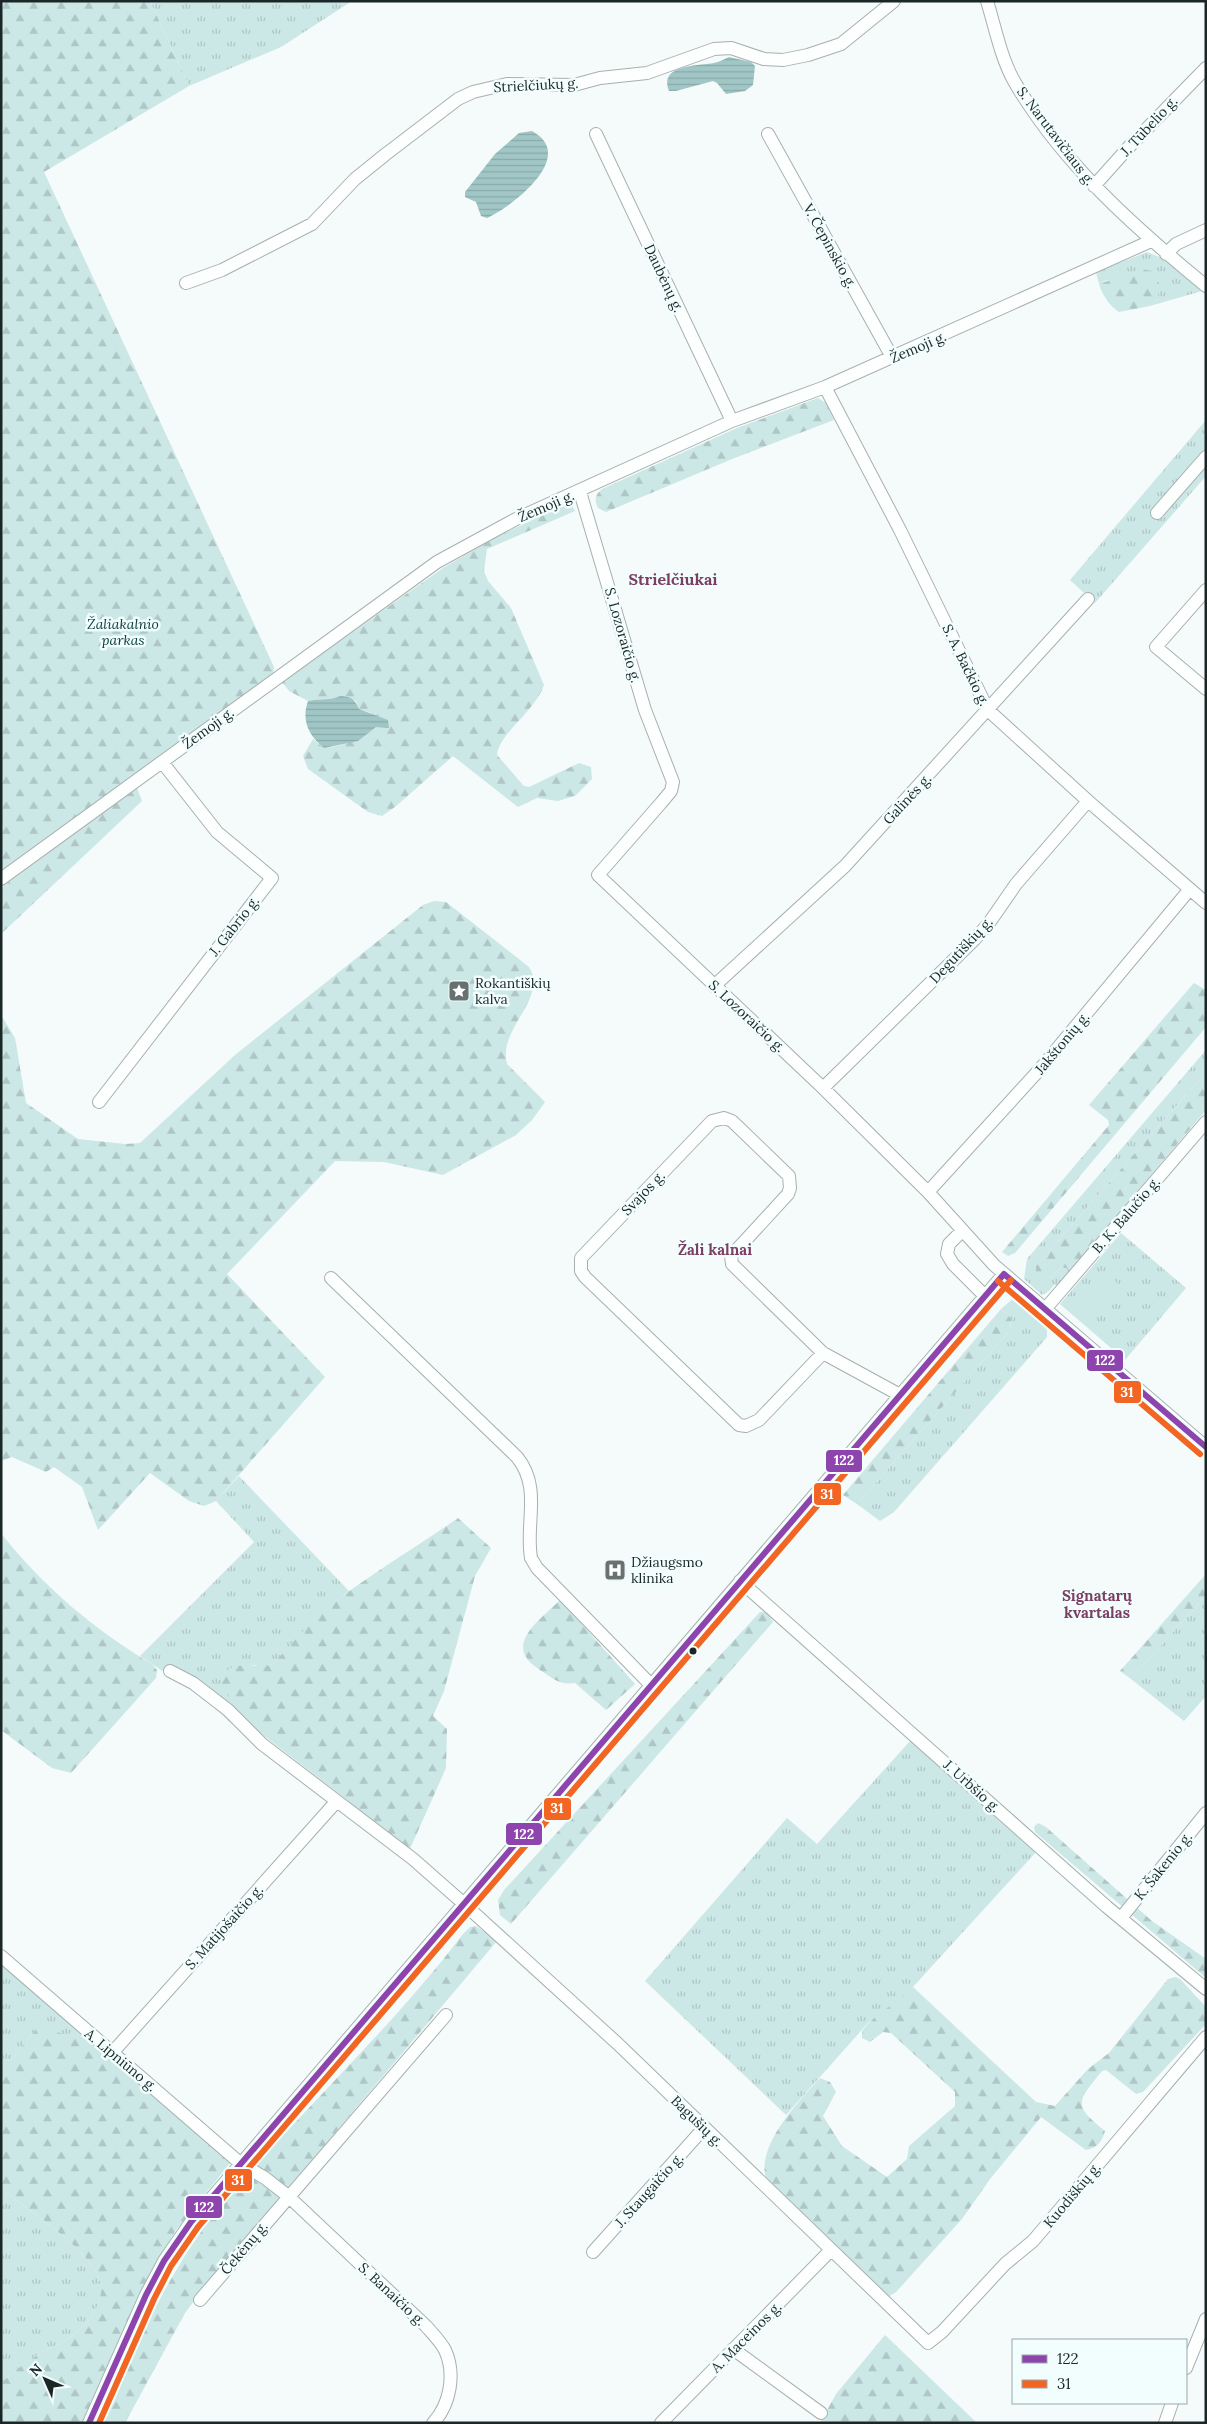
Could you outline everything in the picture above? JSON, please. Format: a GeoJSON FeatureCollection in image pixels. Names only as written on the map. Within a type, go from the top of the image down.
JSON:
{"type":"FeatureCollection","features":[{"type":"Feature","properties":{"kind":"street","name":"Strielčiukų g."},"geometry":{"type":"LineString","coordinates":[[186,284],[222,270],[312,224],[355,179],[458,99],[473,92],[507,84],[574,85],[600,78],[648,73],[714,49],[731,48],[764,59],[784,60],[841,44],[894,1]]}},
{"type":"Feature","properties":{"kind":"street","name":"S. Narutavičiaus g."},"geometry":{"type":"LineString","coordinates":[[987,1],[1013,79],[1034,111],[1094,186],[1151,241],[1206,286]]}},
{"type":"Feature","properties":{"kind":"street","name":"J. Tūbelio g."},"geometry":{"type":"LineString","coordinates":[[1094,186],[1206,68]]}},
{"type":"Feature","properties":{"kind":"street","name":"Daubėnų g."},"geometry":{"type":"LineString","coordinates":[[596,134],[732,421]]}},
{"type":"Feature","properties":{"kind":"street","name":"V. Čepinskio g."},"geometry":{"type":"LineString","coordinates":[[768,134],[892,357]]}},
{"type":"Feature","properties":{"kind":"street"},"geometry":{"type":"LineString","coordinates":[[1166,254],[1176,244],[1206,230]]}},
{"type":"Feature","properties":{"kind":"street","name":"Žemoji g."},"geometry":{"type":"LineString","coordinates":[[1,879],[437,562],[516,519],[580,492],[732,421],[825,387],[1151,241]]}},
{"type":"Feature","properties":{"kind":"street","name":"S. A. Bačkio g."},"geometry":{"type":"LineString","coordinates":[[825,387],[900,530],[988,710],[1088,801],[1206,903]]}},
{"type":"Feature","properties":{"kind":"street"},"geometry":{"type":"LineString","coordinates":[[1157,514],[1206,457]]}},
{"type":"Feature","properties":{"kind":"street","name":"S. Lozoraičio g."},"geometry":{"type":"LineString","coordinates":[[580,492],[644,710],[673,782],[671,791],[598,875],[823,1088],[928,1192],[962,1231],[1004,1274],[1205,1445]]}},
{"type":"Feature","properties":{"kind":"street"},"geometry":{"type":"LineString","coordinates":[[1206,590],[1156,647],[1206,689]]}},
{"type":"Feature","properties":{"kind":"street","name":"Galinės g."},"geometry":{"type":"LineString","coordinates":[[714,986],[845,866],[1088,599]]}},
{"type":"Feature","properties":{"kind":"street","name":"J. Gabrio g."},"geometry":{"type":"LineString","coordinates":[[99,1102],[272,878],[216,832],[162,762]]}},
{"type":"Feature","properties":{"kind":"street","name":"Degutiškių g."},"geometry":{"type":"LineString","coordinates":[[823,1088],[989,923],[1016,884],[1088,801]]}},
{"type":"Feature","properties":{"kind":"street","name":"Jakštonių g."},"geometry":{"type":"LineString","coordinates":[[928,1192],[1041,1068],[1190,889]]}},
{"type":"Feature","properties":{"kind":"street","name":"Svajos g."},"geometry":{"type":"LineString","coordinates":[[823,1353],[758,1420],[746,1426],[739,1425],[585,1277],[581,1271],[581,1258],[712,1121],[724,1118],[732,1121],[789,1176],[791,1182],[788,1194],[736,1250],[732,1256],[732,1264],[823,1353],[900,1395]]}},
{"type":"Feature","properties":{"kind":"street","name":"B. K. Balučio g."},"geometry":{"type":"LineString","coordinates":[[1046,1308],[1206,1122]]}},
{"type":"Feature","properties":{"kind":"street"},"geometry":{"type":"LineString","coordinates":[[962,1231],[949,1244],[947,1254],[953,1264],[985,1296]]}},
{"type":"Feature","properties":{"kind":"street"},"geometry":{"type":"LineString","coordinates":[[89,2423],[146,2295],[164,2260],[191,2222],[1004,1274]]}},
{"type":"Feature","properties":{"kind":"street"},"geometry":{"type":"LineString","coordinates":[[331,1278],[518,1457],[526,1468],[532,1487],[531,1558],[537,1568],[650,1685]]}},
{"type":"Feature","properties":{"kind":"street","name":"J. Urbšio g."},"geometry":{"type":"LineString","coordinates":[[740,1581],[1121,1918],[1206,1989]]}},
{"type":"Feature","properties":{"kind":"street","name":"Bagušių g."},"geometry":{"type":"LineString","coordinates":[[170,1671],[193,1683],[228,1710],[262,1744],[413,1859],[463,1903],[618,2044],[830,2251],[928,2343]]}},
{"type":"Feature","properties":{"kind":"street","name":"S. Matijošaičio g."},"geometry":{"type":"LineString","coordinates":[[112,2053],[336,1802]]}},
{"type":"Feature","properties":{"kind":"street","name":"K. Šakenio g."},"geometry":{"type":"LineString","coordinates":[[1121,1918],[1206,1813]]}},
{"type":"Feature","properties":{"kind":"street","name":"A. Lipniūno g."},"geometry":{"type":"LineString","coordinates":[[1,1956],[240,2163]]}},
{"type":"Feature","properties":{"kind":"street"},"geometry":{"type":"LineString","coordinates":[[288,2196],[446,2015]]}},
{"type":"Feature","properties":{"kind":"street","name":"Kuodiškių g."},"geometry":{"type":"LineString","coordinates":[[928,2343],[942,2332],[1005,2264],[1033,2241],[1206,2037]]}},
{"type":"Feature","properties":{"kind":"street","name":"J. Staugaičio g."},"geometry":{"type":"LineString","coordinates":[[593,2252],[704,2128]]}},
{"type":"Feature","properties":{"kind":"street","name":"S. Banaičio g."},"geometry":{"type":"LineString","coordinates":[[240,2163],[265,2178],[288,2196],[426,2326],[445,2350],[449,2366],[450,2387],[438,2418]]}},
{"type":"Feature","properties":{"kind":"street","name":"Čekėnų g."},"geometry":{"type":"LineString","coordinates":[[200,2300],[288,2196]]}},
{"type":"Feature","properties":{"kind":"street","name":"A. Maceinos g."},"geometry":{"type":"LineString","coordinates":[[661,2423],[830,2251]]}},
{"type":"Feature","properties":{"kind":"street"},"geometry":{"type":"LineString","coordinates":[[1187,2366],[1206,2319]]}},
{"type":"Feature","properties":{"kind":"street"},"geometry":{"type":"LineString","coordinates":[[733,2349],[821,2413]]}},
{"type":"Feature","properties":{"kind":"street"},"geometry":{"type":"LineString","coordinates":[[1165,2423],[1172,2404]]}},
{"type":"Feature","properties":{"kind":"green space","name":"Žaliakalnio parkas"},"geometry":{"type":"Polygon","coordinates":[[[1,1],[150,1],[189,86],[44,172],[274,667],[273,675],[1,871],[1,1]]]}},
{"type":"Feature","properties":{"kind":"green space"},"geometry":{"type":"Polygon","coordinates":[[[150,1],[352,1],[281,47],[189,86],[150,1]]]}},
{"type":"Feature","properties":{"kind":"green space"},"geometry":{"type":"Polygon","coordinates":[[[1147,252],[1164,259],[1202,291],[1150,306],[1158,299],[1107,280],[1099,284],[1096,272],[1147,252]]]}},
{"type":"Feature","properties":{"kind":"green space"},"geometry":{"type":"Polygon","coordinates":[[[1141,269],[1152,271],[1159,283],[1158,299],[1150,306],[1119,312],[1107,300],[1099,284],[1141,269]]]}},
{"type":"Feature","properties":{"kind":"green space"},"geometry":{"type":"Polygon","coordinates":[[[818,398],[826,403],[834,420],[732,459],[606,512],[598,508],[596,497],[602,489],[737,428],[818,398]]]}},
{"type":"Feature","properties":{"kind":"green space"},"geometry":{"type":"Polygon","coordinates":[[[1206,420],[1206,476],[1095,603],[1070,580],[1206,420]]]}},
{"type":"Feature","properties":{"kind":"green space"},"geometry":{"type":"Polygon","coordinates":[[[566,504],[572,506],[575,511],[487,549],[484,571],[488,581],[511,608],[544,685],[533,704],[510,730],[499,747],[497,755],[524,786],[529,787],[579,763],[591,767],[592,779],[575,796],[558,801],[537,798],[518,807],[453,756],[395,807],[382,816],[368,812],[308,769],[303,756],[313,739],[324,748],[339,746],[364,735],[376,727],[371,713],[359,709],[356,701],[340,696],[308,701],[289,691],[282,682],[443,568],[494,538],[566,504]]]}},
{"type":"Feature","properties":{"kind":"green space"},"geometry":{"type":"Polygon","coordinates":[[[137,788],[142,801],[1,934],[1,888],[137,788]]]}},
{"type":"Feature","properties":{"kind":"green space"},"geometry":{"type":"Polygon","coordinates":[[[434,901],[446,902],[529,967],[533,979],[533,990],[509,1038],[506,1051],[507,1064],[545,1102],[532,1120],[516,1135],[443,1175],[384,1162],[335,1161],[227,1274],[325,1377],[216,1501],[204,1506],[189,1501],[150,1473],[98,1530],[82,1487],[54,1467],[46,1472],[12,1457],[1,1461],[1,1015],[15,1038],[26,1103],[78,1139],[125,1144],[140,1143],[235,1055],[423,905],[434,901]]]}},
{"type":"Feature","properties":{"kind":"green space"},"geometry":{"type":"Polygon","coordinates":[[[1194,983],[1206,990],[1206,1027],[1015,1253],[1008,1256],[1002,1252],[1109,1125],[1108,1120],[1089,1105],[1194,983]]]}},
{"type":"Feature","properties":{"kind":"green space"},"geometry":{"type":"Polygon","coordinates":[[[1206,1050],[1206,1072],[1036,1266],[1049,1278],[1062,1267],[1071,1270],[1059,1285],[1054,1285],[1042,1295],[1024,1279],[1027,1259],[1206,1050]]]}},
{"type":"Feature","properties":{"kind":"green space"},"geometry":{"type":"Polygon","coordinates":[[[1206,1072],[1206,1110],[1071,1270],[1062,1267],[1049,1278],[1041,1280],[1036,1273],[1036,1266],[1206,1072]]]}},
{"type":"Feature","properties":{"kind":"green space"},"geometry":{"type":"Polygon","coordinates":[[[1121,1233],[1186,1288],[1125,1360],[1060,1304],[1121,1233]]]}},
{"type":"Feature","properties":{"kind":"green space"},"geometry":{"type":"Polygon","coordinates":[[[1102,1270],[1117,1283],[1087,1318],[1072,1305],[1102,1270]]]}},
{"type":"Feature","properties":{"kind":"green space"},"geometry":{"type":"Polygon","coordinates":[[[1016,1296],[1022,1297],[1038,1310],[1037,1318],[1047,1330],[1047,1337],[894,1512],[880,1521],[857,1504],[1010,1330],[1011,1318],[1001,1309],[1016,1296]]]}},
{"type":"Feature","properties":{"kind":"green space"},"geometry":{"type":"Polygon","coordinates":[[[1001,1309],[1011,1318],[1010,1330],[857,1504],[843,1495],[1001,1309]]]}},
{"type":"Feature","properties":{"kind":"green space"},"geometry":{"type":"Polygon","coordinates":[[[239,1476],[349,1591],[324,1611],[273,1664],[264,1667],[253,1665],[222,1685],[250,1725],[242,1733],[206,1700],[140,1656],[254,1542],[216,1501],[239,1476]]]}},
{"type":"Feature","properties":{"kind":"green space"},"geometry":{"type":"Polygon","coordinates":[[[458,1518],[491,1548],[475,1576],[444,1691],[433,1716],[447,1729],[446,1768],[409,1851],[390,1838],[346,1799],[250,1725],[221,1685],[224,1675],[234,1667],[273,1664],[326,1609],[375,1573],[458,1518]]]}},
{"type":"Feature","properties":{"kind":"green space"},"geometry":{"type":"Polygon","coordinates":[[[1,1533],[34,1571],[70,1606],[110,1637],[152,1664],[157,1670],[156,1678],[71,1773],[52,1768],[1,1730],[1,1533]]]}},
{"type":"Feature","properties":{"kind":"green space"},"geometry":{"type":"Polygon","coordinates":[[[1206,1574],[1206,1595],[1131,1679],[1120,1671],[1206,1574]]]}},
{"type":"Feature","properties":{"kind":"green space"},"geometry":{"type":"Polygon","coordinates":[[[1206,1595],[1206,1696],[1184,1721],[1131,1679],[1206,1595]]]}},
{"type":"Feature","properties":{"kind":"green space"},"geometry":{"type":"Polygon","coordinates":[[[560,1600],[635,1684],[606,1710],[575,1683],[561,1682],[540,1670],[529,1661],[524,1652],[524,1643],[534,1625],[560,1600]]]}},
{"type":"Feature","properties":{"kind":"green space"},"geometry":{"type":"Polygon","coordinates":[[[760,1612],[767,1612],[773,1622],[511,1924],[500,1915],[498,1900],[504,1890],[760,1612]]]}},
{"type":"Feature","properties":{"kind":"green space"},"geometry":{"type":"Polygon","coordinates":[[[911,1740],[1037,1851],[902,1999],[868,2023],[786,2115],[645,1981],[787,1818],[817,1844],[911,1740]]]}},
{"type":"Feature","properties":{"kind":"green space"},"geometry":{"type":"Polygon","coordinates":[[[1038,1823],[1046,1827],[1152,1921],[1206,1959],[1206,1978],[1035,1832],[1034,1827],[1038,1823]]]}},
{"type":"Feature","properties":{"kind":"green space"},"geometry":{"type":"Polygon","coordinates":[[[476,1926],[497,1941],[204,2288],[185,2313],[125,2423],[101,2423],[161,2297],[189,2249],[212,2216],[252,2169],[393,2018],[463,1934],[470,1927],[476,1926]]]}},
{"type":"Feature","properties":{"kind":"green space"},"geometry":{"type":"Polygon","coordinates":[[[1,1961],[99,2047],[36,2029],[10,2061],[1,2057],[1,1961]]]}},
{"type":"Feature","properties":{"kind":"green space"},"geometry":{"type":"Polygon","coordinates":[[[1175,1977],[1180,1979],[1206,2007],[1206,2024],[1143,2092],[1136,2094],[1106,2070],[1102,2071],[1087,2090],[1082,2103],[1087,2115],[1105,2131],[1098,2144],[1093,2148],[1086,2150],[1041,2117],[990,2179],[962,2219],[896,2292],[888,2297],[766,2179],[767,2152],[773,2138],[791,2111],[820,2078],[830,2082],[836,2092],[823,2116],[842,2146],[887,2177],[907,2159],[909,2146],[955,2106],[955,2092],[891,2033],[883,2032],[870,2042],[862,2038],[862,2031],[867,2025],[913,1987],[1036,2102],[1055,2106],[1088,2069],[1109,2053],[1168,1979],[1175,1977]]]}},
{"type":"Feature","properties":{"kind":"green space"},"geometry":{"type":"Polygon","coordinates":[[[46,2028],[99,2047],[231,2162],[176,2230],[153,2267],[82,2423],[1,2423],[1,2383],[31,2359],[77,2332],[94,2312],[101,2293],[97,2273],[75,2246],[1,2189],[1,2057],[10,2061],[36,2029],[46,2028]]]}},
{"type":"Feature","properties":{"kind":"green space"},"geometry":{"type":"Polygon","coordinates":[[[1,2189],[75,2246],[97,2273],[101,2293],[100,2300],[91,2318],[82,2328],[66,2340],[36,2355],[1,2383],[1,2189]]]}},
{"type":"Feature","properties":{"kind":"green space"},"geometry":{"type":"Polygon","coordinates":[[[885,2335],[977,2423],[820,2423],[836,2394],[885,2335]]]}},
{"type":"Feature","properties":{"kind":"shaded area"},"geometry":{"type":"Polygon","coordinates":[[[729,57],[751,62],[755,66],[753,85],[745,91],[726,94],[713,81],[676,91],[669,91],[667,82],[669,76],[674,71],[690,66],[716,63],[729,57]]]}},
{"type":"Feature","properties":{"kind":"shaded area"},"geometry":{"type":"Polygon","coordinates":[[[532,131],[544,141],[548,153],[545,166],[525,192],[511,203],[487,218],[481,216],[476,202],[465,197],[465,192],[495,154],[519,133],[532,131]]]}},
{"type":"Feature","properties":{"kind":"shaded area"},"geometry":{"type":"Polygon","coordinates":[[[340,696],[352,699],[359,709],[388,720],[389,728],[376,727],[358,741],[324,748],[310,733],[308,728],[305,715],[308,701],[340,696]]]}},
{"type":"Feature","properties":{"kind":"transit line","name":"122"},"geometry":{"type":"LineString","coordinates":[[1004,1274],[1206,1447]]}},
{"type":"Feature","properties":{"kind":"transit line","name":"122"},"geometry":{"type":"LineString","coordinates":[[89,2423],[146,2295],[164,2261],[191,2222],[1004,1274]]}},
{"type":"Feature","properties":{"kind":"transit line","name":"31"},"geometry":{"type":"LineString","coordinates":[[99,2423],[154,2299],[171,2266],[198,2227],[1011,1280]]}},
{"type":"Feature","properties":{"kind":"transit line","name":"31"},"geometry":{"type":"LineString","coordinates":[[998,1281],[1200,1454]]}},
{"type":"Feature","properties":{"kind":"place","name":"Rokantiškių kalva"},"geometry":{"type":"Point","coordinates":[459,991]}},
{"type":"Feature","properties":{"kind":"place","name":"Džiaugsmo klinika"},"geometry":{"type":"Point","coordinates":[615,1570]}},
{"type":"Feature","properties":{"kind":"district","name":"Strielčiukai"},"geometry":{"type":"Point","coordinates":[673,579]}},
{"type":"Feature","properties":{"kind":"district","name":"Žali kalnai"},"geometry":{"type":"Point","coordinates":[715,1250]}},
{"type":"Feature","properties":{"kind":"district","name":"Signatarų kvartalas"},"geometry":{"type":"Point","coordinates":[1097,1604]}}]}
